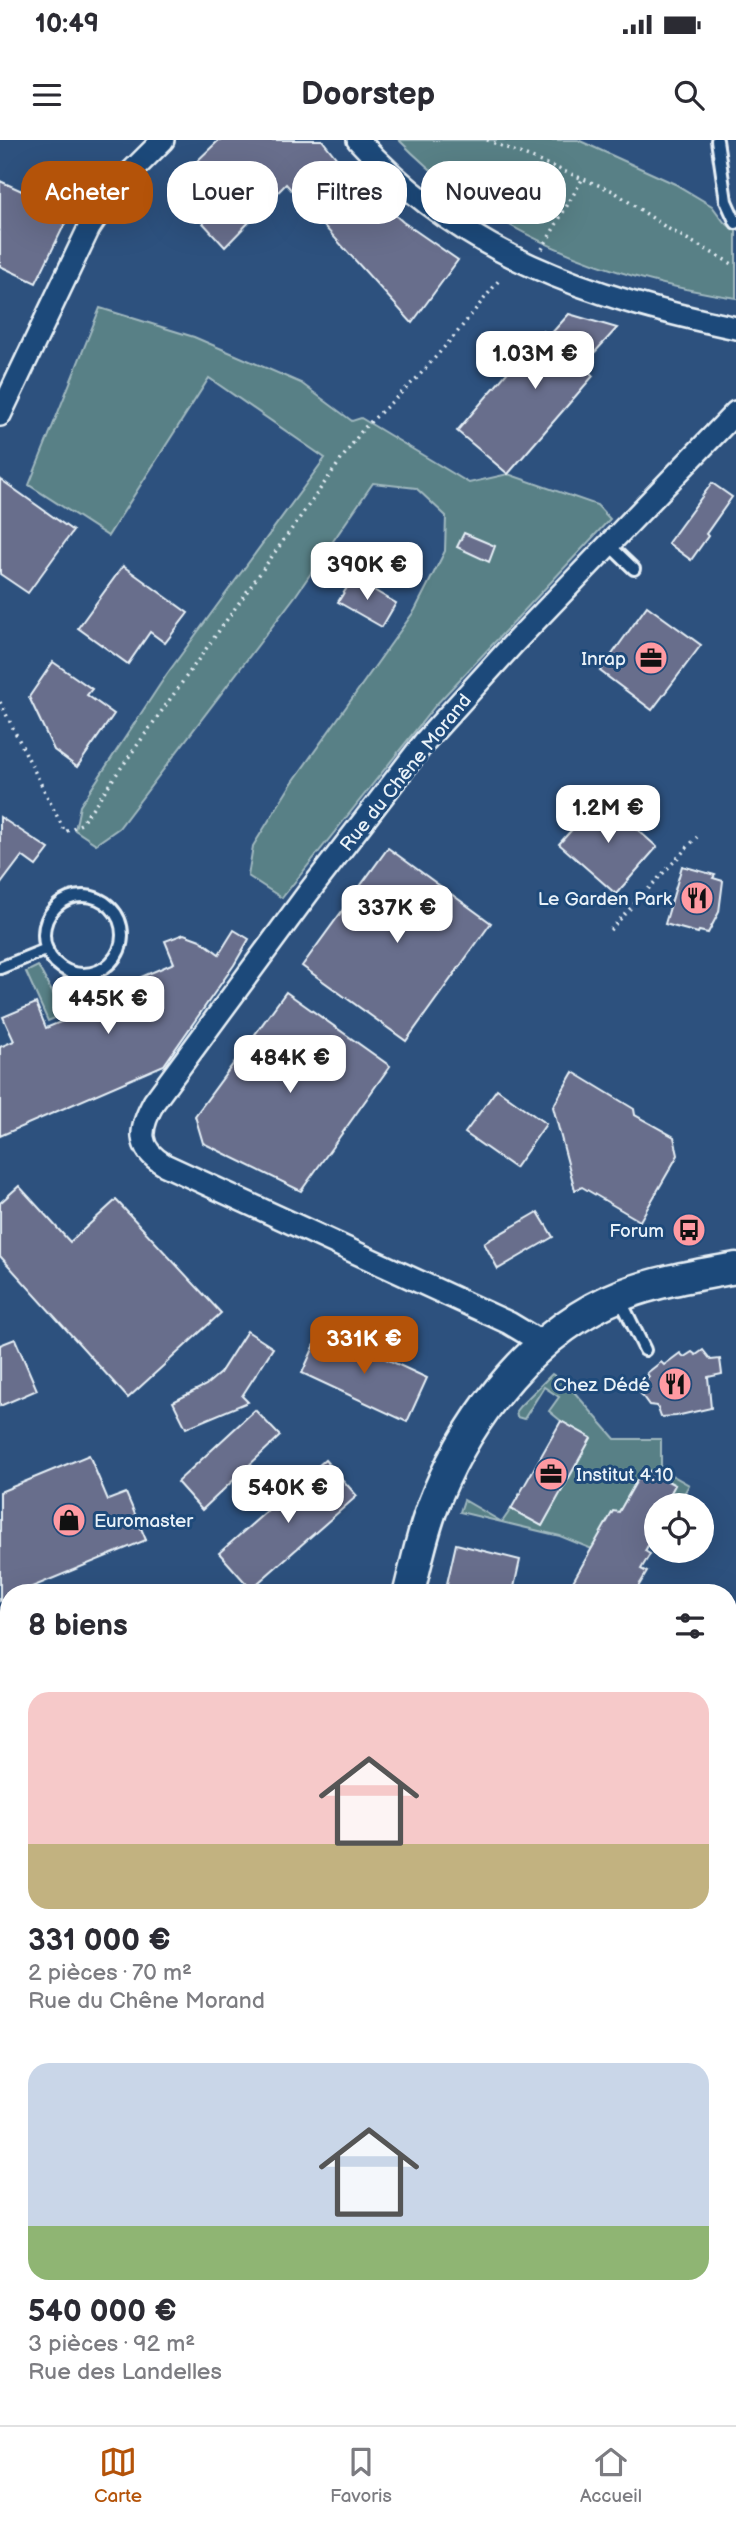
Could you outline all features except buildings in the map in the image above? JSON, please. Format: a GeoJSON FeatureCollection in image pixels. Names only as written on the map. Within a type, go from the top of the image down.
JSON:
{"type":"FeatureCollection","features":[{"type":"Feature","properties":{"kind":"street"},"geometry":{"type":"LineString","coordinates":[[0,415],[89,228],[116,187],[163,140]]}},
{"type":"Feature","properties":{"kind":"street"},"geometry":{"type":"LineString","coordinates":[[358,140],[424,203],[461,229],[509,256],[551,276],[608,297],[736,328]]}},
{"type":"Feature","properties":{"kind":"street","name":"Rue du Chêne Morand"},"geometry":{"type":"LineString","coordinates":[[544,1344],[509,1323],[165,1165],[149,1152],[143,1142],[142,1130],[154,1102],[308,893],[426,740],[608,544],[736,412]]}},
{"type":"Feature","properties":{"kind":"street"},"geometry":{"type":"LineString","coordinates":[[411,1584],[428,1520],[457,1450],[500,1390],[544,1344],[590,1310],[619,1296],[666,1281],[736,1268]]}},
{"type":"Feature","properties":{"kind":"lane"},"geometry":{"type":"LineString","coordinates":[[717,140],[726,201],[736,223]]}},
{"type":"Feature","properties":{"kind":"lane"},"geometry":{"type":"LineString","coordinates":[[608,544],[634,569]]}},
{"type":"Feature","properties":{"kind":"lane"},"geometry":{"type":"LineString","coordinates":[[86,895],[110,906],[118,916],[122,941],[110,963],[99,971],[74,973],[53,960],[47,949],[44,936],[46,923],[61,902],[86,895]]}},
{"type":"Feature","properties":{"kind":"lane"},"geometry":{"type":"LineString","coordinates":[[0,968],[47,949]]}},
{"type":"Feature","properties":{"kind":"lane"},"geometry":{"type":"LineString","coordinates":[[619,1296],[645,1350]]}},
{"type":"Feature","properties":{"kind":"path"},"geometry":{"type":"LineString","coordinates":[[487,140],[613,191],[667,228],[736,265]]}},
{"type":"Feature","properties":{"kind":"path"},"geometry":{"type":"LineString","coordinates":[[542,249],[584,178]]}},
{"type":"Feature","properties":{"kind":"path"},"geometry":{"type":"LineString","coordinates":[[0,702],[65,832],[81,824],[363,429],[418,377],[500,279]]}},
{"type":"Feature","properties":{"kind":"path"},"geometry":{"type":"LineString","coordinates":[[610,930],[697,837]]}},
{"type":"Feature","properties":{"kind":"green space"},"geometry":{"type":"Polygon","coordinates":[[[399,140],[578,140],[675,184],[712,206],[724,222],[736,231],[736,298],[642,279],[554,247],[509,224],[566,224],[566,161],[422,161],[399,140]]]}},
{"type":"Feature","properties":{"kind":"green space"},"geometry":{"type":"Polygon","coordinates":[[[100,308],[194,337],[301,383],[352,421],[361,418],[469,483],[508,474],[597,505],[610,519],[435,706],[282,898],[248,876],[253,846],[292,783],[415,610],[445,551],[446,516],[416,488],[373,483],[296,595],[119,828],[96,844],[75,830],[80,806],[167,674],[325,458],[209,378],[108,536],[29,485],[100,308]]]}},
{"type":"Feature","properties":{"kind":"green space"},"geometry":{"type":"Polygon","coordinates":[[[38,966],[64,1014],[48,1021],[26,972],[38,966]]]}},
{"type":"Feature","properties":{"kind":"green space"},"geometry":{"type":"Polygon","coordinates":[[[552,1374],[568,1385],[615,1439],[661,1439],[661,1469],[689,1485],[685,1493],[671,1493],[675,1485],[644,1468],[619,1512],[592,1549],[560,1536],[460,1512],[464,1500],[502,1522],[511,1509],[542,1526],[591,1438],[549,1411],[559,1397],[544,1387],[524,1419],[517,1417],[516,1411],[552,1374]]]}},
{"type":"Feature","properties":{"kind":"place","name":"Inrap"},"geometry":{"type":"Point","coordinates":[651,658]}},
{"type":"Feature","properties":{"kind":"place","name":"Le Garden Park"},"geometry":{"type":"Point","coordinates":[697,898]}},
{"type":"Feature","properties":{"kind":"place","name":"Forum"},"geometry":{"type":"Point","coordinates":[689,1230]}},
{"type":"Feature","properties":{"kind":"place","name":"Chez Dédé"},"geometry":{"type":"Point","coordinates":[675,1384]}},
{"type":"Feature","properties":{"kind":"place","name":"Institut 4.10"},"geometry":{"type":"Point","coordinates":[551,1474]}},
{"type":"Feature","properties":{"kind":"place","name":"Euromaster"},"geometry":{"type":"Point","coordinates":[69,1520]}}]}
